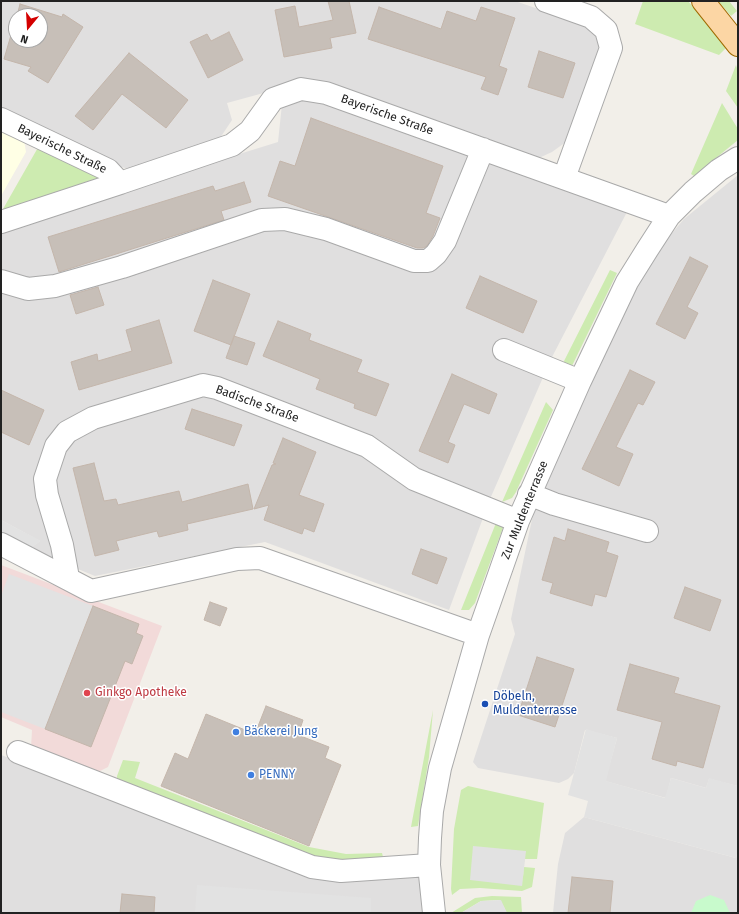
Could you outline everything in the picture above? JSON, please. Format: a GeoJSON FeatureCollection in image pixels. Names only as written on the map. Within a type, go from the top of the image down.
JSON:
{"type":"FeatureCollection","features":[{"type":"Feature","properties":{"kind":"main road"},"geometry":{"type":"LineString","coordinates":[[703,1],[736,38]]}},
{"type":"Feature","properties":{"kind":"street"},"geometry":{"type":"LineString","coordinates":[[546,1],[591,16],[606,30],[611,48],[564,178]]}},
{"type":"Feature","properties":{"kind":"street","name":"Bayerische Straße"},"geometry":{"type":"LineString","coordinates":[[1,222],[232,145],[250,131],[273,99],[301,89],[326,93],[669,216]]}},
{"type":"Feature","properties":{"kind":"street","name":"Bayerische Straße"},"geometry":{"type":"LineString","coordinates":[[1,119],[108,170],[120,183]]}},
{"type":"Feature","properties":{"kind":"street"},"geometry":{"type":"LineString","coordinates":[[1,281],[28,289],[55,286],[122,267],[262,220],[285,219],[326,229],[414,260],[428,261],[436,254],[445,241],[483,149]]}},
{"type":"Feature","properties":{"kind":"street","name":"Zur Muldenterrasse"},"geometry":{"type":"LineString","coordinates":[[434,913],[429,865],[432,811],[440,768],[478,635],[518,521],[580,381],[627,282],[669,216],[693,192],[720,170],[738,158]]}},
{"type":"Feature","properties":{"kind":"street"},"geometry":{"type":"LineString","coordinates":[[504,350],[580,381]]}},
{"type":"Feature","properties":{"kind":"street","name":"Badische Straße"},"geometry":{"type":"LineString","coordinates":[[68,578],[62,545],[47,495],[45,479],[56,446],[67,432],[92,418],[203,385],[218,388],[367,446],[414,478],[518,521]]}},
{"type":"Feature","properties":{"kind":"street"},"geometry":{"type":"LineString","coordinates":[[529,494],[554,504],[647,531]]}},
{"type":"Feature","properties":{"kind":"street"},"geometry":{"type":"LineString","coordinates":[[1,544],[91,590],[237,559],[260,558],[478,635]]}},
{"type":"Feature","properties":{"kind":"street"},"geometry":{"type":"LineString","coordinates":[[18,752],[312,867],[341,871],[429,865]]}},
{"type":"Feature","properties":{"kind":"shaded area"},"geometry":{"type":"Polygon","coordinates":[[[1,1],[515,1],[585,25],[595,31],[602,51],[570,139],[552,152],[541,157],[532,158],[300,83],[227,103],[232,120],[212,150],[138,168],[125,168],[110,164],[1,109],[1,1]]]}},
{"type":"Feature","properties":{"kind":"shaded area"},"geometry":{"type":"Polygon","coordinates":[[[316,97],[628,210],[551,359],[490,499],[449,610],[265,542],[95,576],[29,549],[40,541],[1,520],[1,231],[27,220],[278,142],[282,104],[316,97]]]}},
{"type":"Feature","properties":{"kind":"shaded area"},"geometry":{"type":"Polygon","coordinates":[[[1,124],[23,134],[26,152],[1,196],[1,124]]]}},
{"type":"Feature","properties":{"kind":"shaded area"},"geometry":{"type":"Polygon","coordinates":[[[738,175],[738,786],[709,779],[706,788],[671,778],[666,798],[605,781],[617,738],[585,730],[574,773],[568,779],[559,783],[478,768],[473,762],[515,634],[511,619],[539,486],[634,293],[662,245],[684,219],[738,175]]]}},
{"type":"Feature","properties":{"kind":"shaded area"},"geometry":{"type":"Polygon","coordinates":[[[1,520],[41,541],[29,549],[1,544],[1,520]]]}},
{"type":"Feature","properties":{"kind":"shaded area"},"geometry":{"type":"Polygon","coordinates":[[[1,565],[162,626],[108,767],[96,773],[31,748],[32,730],[1,717],[1,565]]]}},
{"type":"Feature","properties":{"kind":"shaded area"},"geometry":{"type":"Polygon","coordinates":[[[9,574],[93,606],[45,729],[1,712],[1,596],[9,574]]]}},
{"type":"Feature","properties":{"kind":"shaded area"},"geometry":{"type":"Polygon","coordinates":[[[586,729],[617,738],[606,781],[665,798],[671,778],[706,788],[709,778],[738,786],[738,850],[736,858],[584,817],[588,801],[568,795],[586,729]]]}},
{"type":"Feature","properties":{"kind":"shaded area"},"geometry":{"type":"Polygon","coordinates":[[[1,755],[114,794],[311,873],[413,873],[420,879],[422,913],[1,913],[1,755]]]}},
{"type":"Feature","properties":{"kind":"shaded area"},"geometry":{"type":"Polygon","coordinates":[[[584,817],[736,858],[738,850],[738,913],[553,913],[558,864],[565,833],[584,817]]]}},
{"type":"Feature","properties":{"kind":"shaded area"},"geometry":{"type":"Polygon","coordinates":[[[473,846],[526,851],[522,886],[470,880],[473,846]]]}},
{"type":"Feature","properties":{"kind":"shaded area"},"geometry":{"type":"Polygon","coordinates":[[[197,885],[371,898],[371,913],[195,913],[197,885]]]}},
{"type":"Feature","properties":{"kind":"shaded area"},"geometry":{"type":"Polygon","coordinates":[[[501,900],[507,913],[461,913],[481,901],[501,900]]]}},
{"type":"Feature","properties":{"kind":"green space"},"geometry":{"type":"Polygon","coordinates":[[[643,1],[688,1],[727,47],[719,55],[635,24],[643,1]]]}},
{"type":"Feature","properties":{"kind":"green space"},"geometry":{"type":"Polygon","coordinates":[[[718,1],[729,1],[737,11],[731,16],[718,1]]]}},
{"type":"Feature","properties":{"kind":"green space"},"geometry":{"type":"Polygon","coordinates":[[[736,65],[738,71],[738,108],[726,91],[736,65]]]}},
{"type":"Feature","properties":{"kind":"green space"},"geometry":{"type":"Polygon","coordinates":[[[722,103],[738,129],[738,140],[694,176],[691,174],[722,103]]]}},
{"type":"Feature","properties":{"kind":"green space"},"geometry":{"type":"Polygon","coordinates":[[[40,144],[101,174],[101,181],[7,212],[3,209],[40,144]]]}},
{"type":"Feature","properties":{"kind":"green space"},"geometry":{"type":"Polygon","coordinates":[[[610,270],[617,273],[571,368],[562,365],[610,270]]]}},
{"type":"Feature","properties":{"kind":"green space"},"geometry":{"type":"Polygon","coordinates":[[[546,402],[553,410],[516,492],[512,498],[502,502],[546,402]]]}},
{"type":"Feature","properties":{"kind":"green space"},"geometry":{"type":"Polygon","coordinates":[[[496,523],[504,525],[475,603],[469,610],[461,610],[496,523]]]}},
{"type":"Feature","properties":{"kind":"green space"},"geometry":{"type":"Polygon","coordinates":[[[433,710],[429,757],[418,826],[411,827],[433,710]]]}},
{"type":"Feature","properties":{"kind":"green space"},"geometry":{"type":"Polygon","coordinates":[[[123,760],[140,762],[135,778],[309,847],[346,854],[382,853],[383,857],[338,864],[309,859],[117,780],[123,760]]]}},
{"type":"Feature","properties":{"kind":"green space"},"geometry":{"type":"Polygon","coordinates":[[[468,786],[544,803],[537,859],[525,859],[525,851],[522,886],[524,867],[535,868],[532,887],[522,891],[480,888],[460,889],[452,895],[454,829],[461,790],[468,786]]]}},
{"type":"Feature","properties":{"kind":"green space"},"geometry":{"type":"Polygon","coordinates":[[[710,895],[724,900],[730,913],[691,913],[696,901],[710,895]]]}},
{"type":"Feature","properties":{"kind":"green space"},"geometry":{"type":"Polygon","coordinates":[[[492,896],[521,897],[522,913],[507,913],[500,900],[481,901],[461,913],[451,913],[475,898],[492,896]]]}},
{"type":"Feature","properties":{"kind":"building"},"geometry":{"type":"Polygon","coordinates":[[[328,1],[349,1],[356,33],[330,38],[332,48],[284,57],[275,10],[295,6],[299,27],[333,20],[328,1]]]}},
{"type":"Feature","properties":{"kind":"building"},"geometry":{"type":"Polygon","coordinates":[[[20,4],[33,8],[19,8],[20,4]]]}},
{"type":"Feature","properties":{"kind":"building"},"geometry":{"type":"Polygon","coordinates":[[[379,7],[441,29],[447,11],[476,21],[481,7],[515,18],[499,66],[507,69],[498,95],[481,89],[486,77],[368,39],[379,7]]]}},
{"type":"Feature","properties":{"kind":"building"},"geometry":{"type":"Polygon","coordinates":[[[48,13],[62,17],[63,14],[83,27],[48,83],[28,71],[31,67],[4,59],[8,45],[8,48],[48,48],[48,13]]]}},
{"type":"Feature","properties":{"kind":"building"},"geometry":{"type":"Polygon","coordinates":[[[229,32],[243,60],[208,78],[190,42],[207,34],[211,41],[229,32]]]}},
{"type":"Feature","properties":{"kind":"building"},"geometry":{"type":"Polygon","coordinates":[[[539,51],[575,63],[563,98],[528,87],[539,51]]]}},
{"type":"Feature","properties":{"kind":"building"},"geometry":{"type":"Polygon","coordinates":[[[129,53],[188,100],[166,128],[122,94],[93,130],[75,116],[129,53]]]}},
{"type":"Feature","properties":{"kind":"building"},"geometry":{"type":"Polygon","coordinates":[[[311,118],[443,166],[426,213],[440,218],[433,236],[427,246],[417,248],[268,196],[280,161],[295,166],[311,118]]]}},
{"type":"Feature","properties":{"kind":"building"},"geometry":{"type":"Polygon","coordinates":[[[244,182],[251,202],[221,211],[224,220],[59,272],[48,237],[213,186],[215,191],[244,182]]]}},
{"type":"Feature","properties":{"kind":"building"},"geometry":{"type":"Polygon","coordinates":[[[690,257],[708,266],[687,307],[698,313],[685,339],[656,324],[690,257]]]}},
{"type":"Feature","properties":{"kind":"building"},"geometry":{"type":"Polygon","coordinates":[[[480,276],[537,301],[523,333],[466,308],[480,276]]]}},
{"type":"Feature","properties":{"kind":"building"},"geometry":{"type":"Polygon","coordinates":[[[213,280],[250,294],[231,345],[194,331],[213,280]]]}},
{"type":"Feature","properties":{"kind":"building"},"geometry":{"type":"Polygon","coordinates":[[[98,287],[104,305],[76,314],[70,295],[98,287]]]}},
{"type":"Feature","properties":{"kind":"building"},"geometry":{"type":"Polygon","coordinates":[[[159,320],[172,363],[79,390],[71,362],[97,354],[98,361],[132,351],[126,330],[159,320]]]}},
{"type":"Feature","properties":{"kind":"building"},"geometry":{"type":"Polygon","coordinates":[[[278,321],[311,334],[309,340],[362,360],[357,372],[389,384],[376,416],[354,408],[355,404],[316,389],[320,379],[263,356],[278,321]]]}},
{"type":"Feature","properties":{"kind":"building"},"geometry":{"type":"Polygon","coordinates":[[[234,336],[255,343],[247,365],[226,358],[234,336]]]}},
{"type":"Feature","properties":{"kind":"building"},"geometry":{"type":"Polygon","coordinates":[[[630,370],[655,382],[643,405],[638,403],[616,447],[633,454],[619,486],[582,469],[630,370]]]}},
{"type":"Feature","properties":{"kind":"building"},"geometry":{"type":"Polygon","coordinates":[[[452,374],[497,394],[489,414],[464,404],[448,442],[455,445],[448,463],[419,451],[452,374]]]}},
{"type":"Feature","properties":{"kind":"building"},"geometry":{"type":"Polygon","coordinates":[[[1,390],[44,410],[29,445],[1,432],[1,390]]]}},
{"type":"Feature","properties":{"kind":"building"},"geometry":{"type":"Polygon","coordinates":[[[192,409],[242,425],[234,446],[185,429],[192,409]]]}},
{"type":"Feature","properties":{"kind":"building"},"geometry":{"type":"Polygon","coordinates":[[[283,438],[316,452],[299,495],[324,504],[314,532],[304,528],[302,534],[264,520],[269,505],[254,509],[272,465],[276,464],[273,463],[283,438]]]}},
{"type":"Feature","properties":{"kind":"building"},"geometry":{"type":"Polygon","coordinates":[[[94,463],[104,501],[116,499],[118,505],[179,491],[182,502],[248,484],[253,509],[187,524],[188,530],[159,537],[157,531],[116,541],[119,550],[95,556],[73,468],[94,463]]]}},
{"type":"Feature","properties":{"kind":"building"},"geometry":{"type":"Polygon","coordinates":[[[568,529],[609,542],[606,552],[618,556],[606,597],[595,594],[592,606],[550,593],[553,583],[542,580],[554,537],[565,541],[568,529]]]}},
{"type":"Feature","properties":{"kind":"building"},"geometry":{"type":"Polygon","coordinates":[[[421,549],[447,558],[437,584],[412,574],[421,549]]]}},
{"type":"Feature","properties":{"kind":"building"},"geometry":{"type":"Polygon","coordinates":[[[685,587],[721,600],[710,631],[674,618],[685,587]]]}},
{"type":"Feature","properties":{"kind":"building"},"geometry":{"type":"Polygon","coordinates":[[[210,602],[227,608],[220,626],[204,620],[210,602]]]}},
{"type":"Feature","properties":{"kind":"building"},"geometry":{"type":"Polygon","coordinates":[[[93,606],[139,624],[136,633],[143,636],[132,664],[125,661],[91,747],[45,729],[93,606]]]}},
{"type":"Feature","properties":{"kind":"building"},"geometry":{"type":"Polygon","coordinates":[[[537,657],[574,669],[555,727],[518,715],[537,657]]]}},
{"type":"Feature","properties":{"kind":"building"},"geometry":{"type":"Polygon","coordinates":[[[630,664],[679,678],[674,693],[720,706],[703,768],[677,761],[676,766],[652,759],[662,722],[617,710],[630,664]]]}},
{"type":"Feature","properties":{"kind":"building","name":"PENNY"},"geometry":{"type":"Polygon","coordinates":[[[266,706],[303,720],[298,735],[329,747],[325,758],[341,765],[309,846],[161,786],[175,753],[188,759],[206,714],[255,734],[266,706]]]}},
{"type":"Feature","properties":{"kind":"building"},"geometry":{"type":"Polygon","coordinates":[[[572,877],[613,881],[610,913],[568,913],[572,877]]]}},
{"type":"Feature","properties":{"kind":"building"},"geometry":{"type":"Polygon","coordinates":[[[122,894],[155,897],[154,913],[120,913],[122,894]]]}},
{"type":"Feature","properties":{"kind":"place","name":"Ginkgo Apotheke"},"geometry":{"type":"Point","coordinates":[87,693]}},
{"type":"Feature","properties":{"kind":"place","name":"Döbeln, Muldenterrasse"},"geometry":{"type":"Point","coordinates":[485,704]}},
{"type":"Feature","properties":{"kind":"place","name":"Bäckerei Jung"},"geometry":{"type":"Point","coordinates":[236,732]}},
{"type":"Feature","properties":{"kind":"place","name":"PENNY"},"geometry":{"type":"Point","coordinates":[251,775]}}]}
